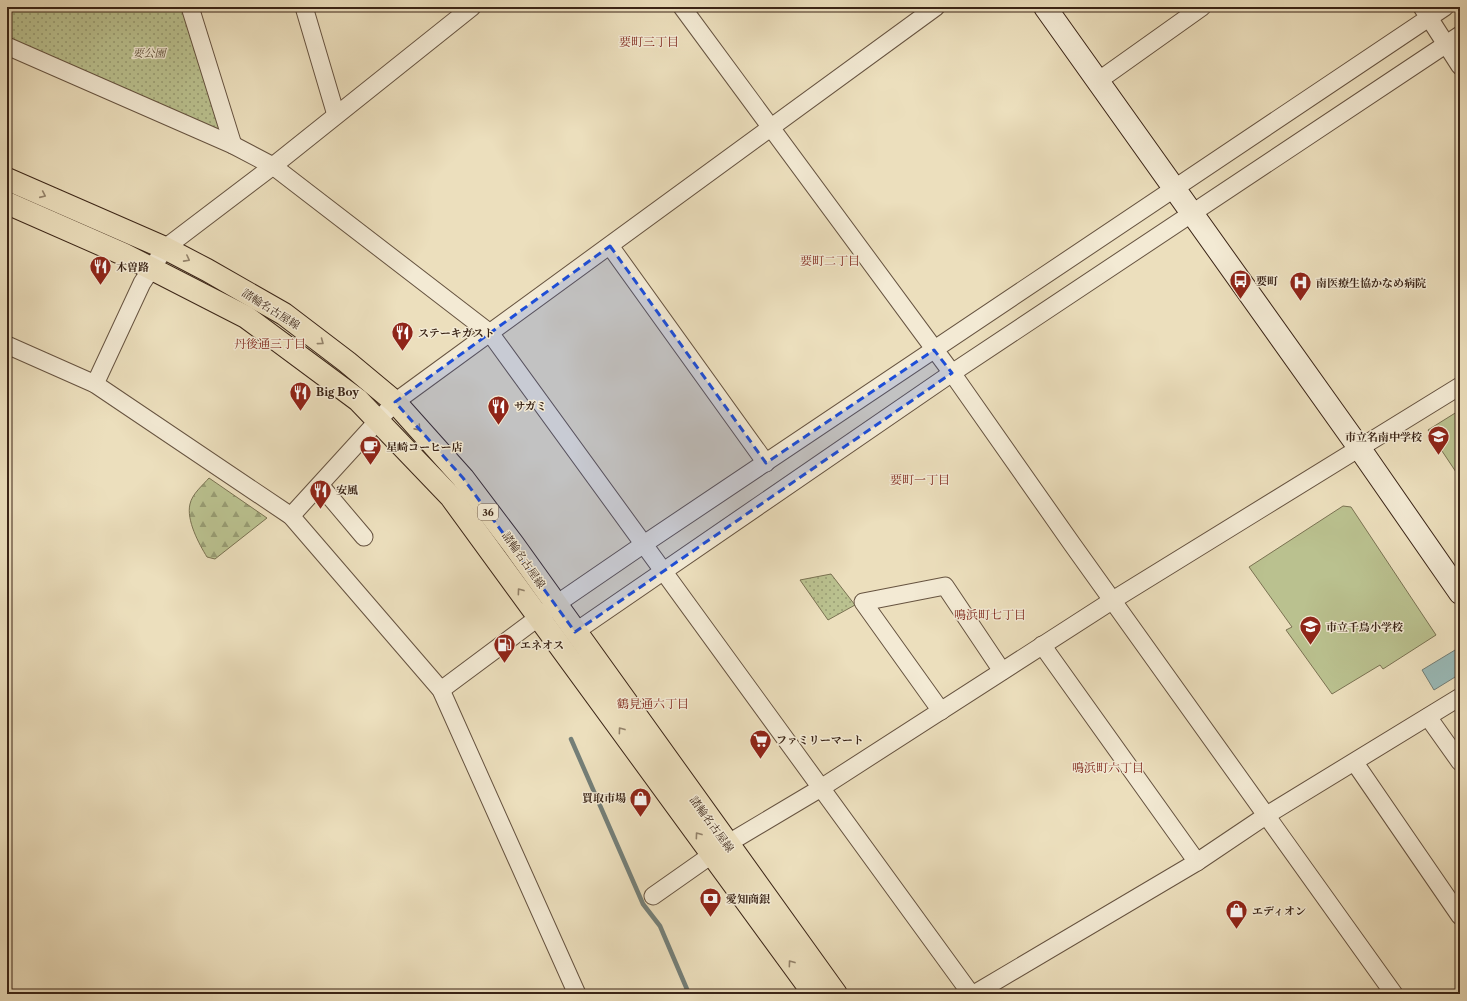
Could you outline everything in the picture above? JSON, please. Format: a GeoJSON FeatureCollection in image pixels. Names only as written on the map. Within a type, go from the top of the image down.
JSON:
{"type":"FeatureCollection","features":[{"type":"Feature","properties":{"kind":"main road","name":"諸輪名古屋線"},"geometry":{"type":"LineString","coordinates":[[7,179],[165,248],[284,314],[347,362],[395,402],[462,478],[513,544],[547,611],[575,632],[814,994]]}},
{"type":"Feature","properties":{"kind":"main road","name":"諸輪名古屋線"},"geometry":{"type":"LineString","coordinates":[[7,203],[123,254],[246,317],[358,400],[451,497],[547,611],[720,850],[836,994]]}},
{"type":"Feature","properties":{"kind":"street"},"geometry":{"type":"LineString","coordinates":[[190,7],[233,145]]}},
{"type":"Feature","properties":{"kind":"street"},"geometry":{"type":"LineString","coordinates":[[304,7],[336,115]]}},
{"type":"Feature","properties":{"kind":"street"},"geometry":{"type":"LineString","coordinates":[[95,384],[142,283],[165,248],[273,166],[472,7]]}},
{"type":"Feature","properties":{"kind":"street"},"geometry":{"type":"LineString","coordinates":[[682,7],[952,373],[1072,544],[1394,994]]}},
{"type":"Feature","properties":{"kind":"street"},"geometry":{"type":"LineString","coordinates":[[291,516],[395,402],[936,7]]}},
{"type":"Feature","properties":{"kind":"street"},"geometry":{"type":"LineString","coordinates":[[1045,7],[1360,449],[1460,593]]}},
{"type":"Feature","properties":{"kind":"street"},"geometry":{"type":"LineString","coordinates":[[1098,81],[1202,7]]}},
{"type":"Feature","properties":{"kind":"street"},"geometry":{"type":"LineString","coordinates":[[441,690],[547,611],[644,544],[1173,188],[1425,13],[1445,7]]}},
{"type":"Feature","properties":{"kind":"street"},"geometry":{"type":"LineString","coordinates":[[1425,13],[1460,66]]}},
{"type":"Feature","properties":{"kind":"street"},"geometry":{"type":"LineString","coordinates":[[575,632],[663,570],[952,373],[1460,35]]}},
{"type":"Feature","properties":{"kind":"street"},"geometry":{"type":"LineString","coordinates":[[7,46],[233,145],[273,166],[490,332],[821,788],[973,994],[1197,862],[1267,815],[1460,696]]}},
{"type":"Feature","properties":{"kind":"street"},"geometry":{"type":"LineString","coordinates":[[610,246],[766,462]]}},
{"type":"Feature","properties":{"kind":"street"},"geometry":{"type":"LineString","coordinates":[[7,345],[95,384],[291,516],[441,690],[576,994]]}},
{"type":"Feature","properties":{"kind":"street"},"geometry":{"type":"LineString","coordinates":[[653,896],[720,850],[821,788],[1113,600],[1460,386]]}},
{"type":"Feature","properties":{"kind":"street"},"geometry":{"type":"LineString","coordinates":[[320,485],[364,537]]}},
{"type":"Feature","properties":{"kind":"street"},"geometry":{"type":"LineString","coordinates":[[940,711],[863,602],[945,586],[1002,671]]}},
{"type":"Feature","properties":{"kind":"street"},"geometry":{"type":"LineString","coordinates":[[1042,645],[1197,862]]}},
{"type":"Feature","properties":{"kind":"street"},"geometry":{"type":"LineString","coordinates":[[1428,717],[1460,762]]}},
{"type":"Feature","properties":{"kind":"street"},"geometry":{"type":"LineString","coordinates":[[1355,762],[1460,916]]}},
{"type":"Feature","properties":{"kind":"highlighted area"},"geometry":{"type":"Polygon","coordinates":[[[610,246],[766,463],[934,350],[952,373],[575,632],[463,478],[395,402],[610,246]]]}},
{"type":"Feature","properties":{"kind":"green space","name":"要公園"},"geometry":{"type":"Polygon","coordinates":[[[7,7],[183,7],[221,125],[215,132],[7,41],[7,7]]]}},
{"type":"Feature","properties":{"kind":"green space"},"geometry":{"type":"Polygon","coordinates":[[[1460,410],[1460,478],[1428,430],[1460,410]]]}},
{"type":"Feature","properties":{"kind":"green space"},"geometry":{"type":"Polygon","coordinates":[[[209,478],[267,518],[215,559],[207,557],[200,545],[194,532],[189,510],[191,500],[209,478]]]}},
{"type":"Feature","properties":{"kind":"green space"},"geometry":{"type":"Polygon","coordinates":[[[1343,506],[1351,507],[1436,635],[1383,669],[1380,665],[1332,694],[1286,630],[1292,627],[1249,567],[1343,506]]]}},
{"type":"Feature","properties":{"kind":"green space"},"geometry":{"type":"Polygon","coordinates":[[[831,574],[855,605],[828,620],[800,580],[831,574]]]}},
{"type":"Feature","properties":{"kind":"water"},"geometry":{"type":"Polygon","coordinates":[[[1460,647],[1460,674],[1434,690],[1422,670],[1460,647]]]}},
{"type":"Feature","properties":{"kind":"waterway"},"geometry":{"type":"LineString","coordinates":[[571,739],[643,904],[660,926],[689,994]]}},
{"type":"Feature","properties":{"kind":"place","name":"木曽路"},"geometry":{"type":"Point","coordinates":[101,286]}},
{"type":"Feature","properties":{"kind":"place","name":"要町"},"geometry":{"type":"Point","coordinates":[1240,300]}},
{"type":"Feature","properties":{"kind":"place","name":"南医療生協かなめ病院"},"geometry":{"type":"Point","coordinates":[1301,302]}},
{"type":"Feature","properties":{"kind":"place","name":"ステーキガスト"},"geometry":{"type":"Point","coordinates":[402,352]}},
{"type":"Feature","properties":{"kind":"place","name":"Big Boy"},"geometry":{"type":"Point","coordinates":[300,412]}},
{"type":"Feature","properties":{"kind":"place","name":"サガミ"},"geometry":{"type":"Point","coordinates":[499,426]}},
{"type":"Feature","properties":{"kind":"place","name":"市立名南中学校"},"geometry":{"type":"Point","coordinates":[1438,456]}},
{"type":"Feature","properties":{"kind":"place","name":"星崎コーヒー店"},"geometry":{"type":"Point","coordinates":[370,466]}},
{"type":"Feature","properties":{"kind":"place","name":"安風"},"geometry":{"type":"Point","coordinates":[320,510]}},
{"type":"Feature","properties":{"kind":"place","name":"市立千鳥小学校"},"geometry":{"type":"Point","coordinates":[1311,646]}},
{"type":"Feature","properties":{"kind":"place","name":"エネオス"},"geometry":{"type":"Point","coordinates":[504,664]}},
{"type":"Feature","properties":{"kind":"place","name":"ファミリーマート"},"geometry":{"type":"Point","coordinates":[761,760]}},
{"type":"Feature","properties":{"kind":"place","name":"買取市場"},"geometry":{"type":"Point","coordinates":[641,818]}},
{"type":"Feature","properties":{"kind":"place","name":"愛知商銀"},"geometry":{"type":"Point","coordinates":[711,918]}},
{"type":"Feature","properties":{"kind":"place","name":"エディオン"},"geometry":{"type":"Point","coordinates":[1236,930]}},
{"type":"Feature","properties":{"kind":"district","name":"要町三丁目"},"geometry":{"type":"Point","coordinates":[649,42]}},
{"type":"Feature","properties":{"kind":"district","name":"要町二丁目"},"geometry":{"type":"Point","coordinates":[830,261]}},
{"type":"Feature","properties":{"kind":"district","name":"丹後通三丁目"},"geometry":{"type":"Point","coordinates":[270,344]}},
{"type":"Feature","properties":{"kind":"district","name":"要町一丁目"},"geometry":{"type":"Point","coordinates":[920,480]}},
{"type":"Feature","properties":{"kind":"district","name":"鳴浜町七丁目"},"geometry":{"type":"Point","coordinates":[990,615]}},
{"type":"Feature","properties":{"kind":"district","name":"鶴見通六丁目"},"geometry":{"type":"Point","coordinates":[653,704]}},
{"type":"Feature","properties":{"kind":"district","name":"鳴浜町六丁目"},"geometry":{"type":"Point","coordinates":[1108,768]}}]}
